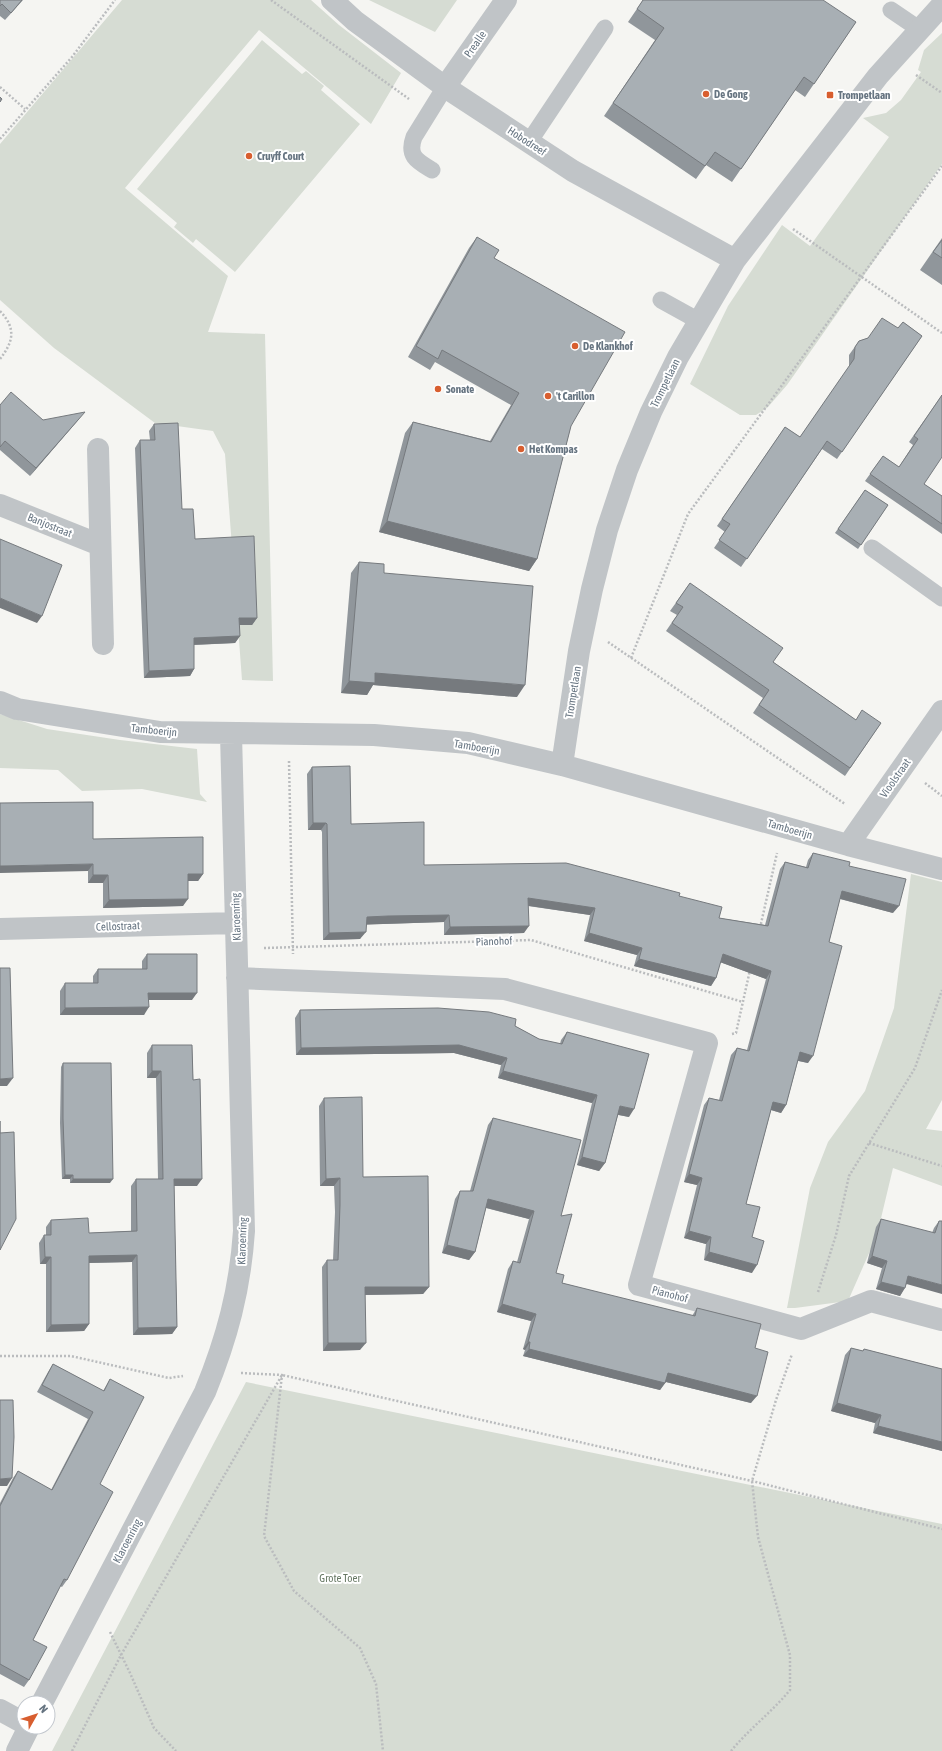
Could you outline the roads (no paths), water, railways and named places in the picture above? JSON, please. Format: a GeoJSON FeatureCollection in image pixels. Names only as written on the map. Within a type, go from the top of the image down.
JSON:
{"type":"FeatureCollection","features":[{"type":"Feature","properties":{"kind":"street","name":"Hobodreef"},"geometry":{"type":"LineString","coordinates":[[332,0],[355,21],[445,87],[573,171],[736,260]]}},
{"type":"Feature","properties":{"kind":"street","name":"Prealle"},"geometry":{"type":"LineString","coordinates":[[445,87],[506,0]]}},
{"type":"Feature","properties":{"kind":"street","name":"Trompetlaan"},"geometry":{"type":"LineString","coordinates":[[562,765],[584,626],[607,530],[627,470],[651,412],[678,357],[736,260],[868,88],[933,19]]}},
{"type":"Feature","properties":{"kind":"street"},"geometry":{"type":"LineString","coordinates":[[98,449],[103,644]]}},
{"type":"Feature","properties":{"kind":"street","name":"Banjostraat"},"geometry":{"type":"LineString","coordinates":[[0,505],[100,545]]}},
{"type":"Feature","properties":{"kind":"street","name":"Tamboerijn"},"geometry":{"type":"LineString","coordinates":[[0,702],[17,709],[160,732],[374,735],[468,743],[562,765],[782,827],[942,869]]}},
{"type":"Feature","properties":{"kind":"street","name":"Vioolstraat"},"geometry":{"type":"LineString","coordinates":[[848,845],[942,711]]}},
{"type":"Feature","properties":{"kind":"street","name":"Klaroenring"},"geometry":{"type":"LineString","coordinates":[[46,1695],[205,1392],[214,1371],[236,1298],[242,1258],[244,1231],[231,734]]}},
{"type":"Feature","properties":{"kind":"street","name":"Cellostraat"},"geometry":{"type":"LineString","coordinates":[[0,930],[236,923]]}},
{"type":"Feature","properties":{"kind":"street","name":"Pianohof"},"geometry":{"type":"LineString","coordinates":[[237,978],[505,989],[707,1043],[639,1285],[801,1329],[871,1301],[942,1320]]}},
{"type":"Feature","properties":{"kind":"street"},"geometry":{"type":"LineString","coordinates":[[0,1710],[16,1719]]}},
{"type":"Feature","properties":{"kind":"street"},"geometry":{"type":"LineString","coordinates":[[17,1751],[25,1735]]}},
{"type":"Feature","properties":{"kind":"lane"},"geometry":{"type":"LineString","coordinates":[[891,10],[933,19]]}},
{"type":"Feature","properties":{"kind":"lane"},"geometry":{"type":"LineString","coordinates":[[529,142],[605,28]]}},
{"type":"Feature","properties":{"kind":"lane"},"geometry":{"type":"LineString","coordinates":[[432,170],[418,162],[412,154],[411,145],[414,137],[445,87]]}},
{"type":"Feature","properties":{"kind":"lane"},"geometry":{"type":"LineString","coordinates":[[661,300],[699,322]]}},
{"type":"Feature","properties":{"kind":"lane"},"geometry":{"type":"LineString","coordinates":[[872,548],[942,598]]}},
{"type":"Feature","properties":{"kind":"place","name":"De Gong"},"geometry":{"type":"Point","coordinates":[706,94]}},
{"type":"Feature","properties":{"kind":"place","name":"Trompetlaan"},"geometry":{"type":"Point","coordinates":[830,95]}},
{"type":"Feature","properties":{"kind":"place","name":"Cruyff Court"},"geometry":{"type":"Point","coordinates":[249,156]}},
{"type":"Feature","properties":{"kind":"place","name":"De Klankhof"},"geometry":{"type":"Point","coordinates":[575,346]}},
{"type":"Feature","properties":{"kind":"place","name":"Sonate"},"geometry":{"type":"Point","coordinates":[438,389]}},
{"type":"Feature","properties":{"kind":"place","name":"'t Carillon"},"geometry":{"type":"Point","coordinates":[548,396]}},
{"type":"Feature","properties":{"kind":"place","name":"Het Kompas"},"geometry":{"type":"Point","coordinates":[521,449]}},
{"type":"Feature","properties":{"kind":"park label","name":"Grote Toer"},"geometry":{"type":"Point","coordinates":[340,1578]}}]}
